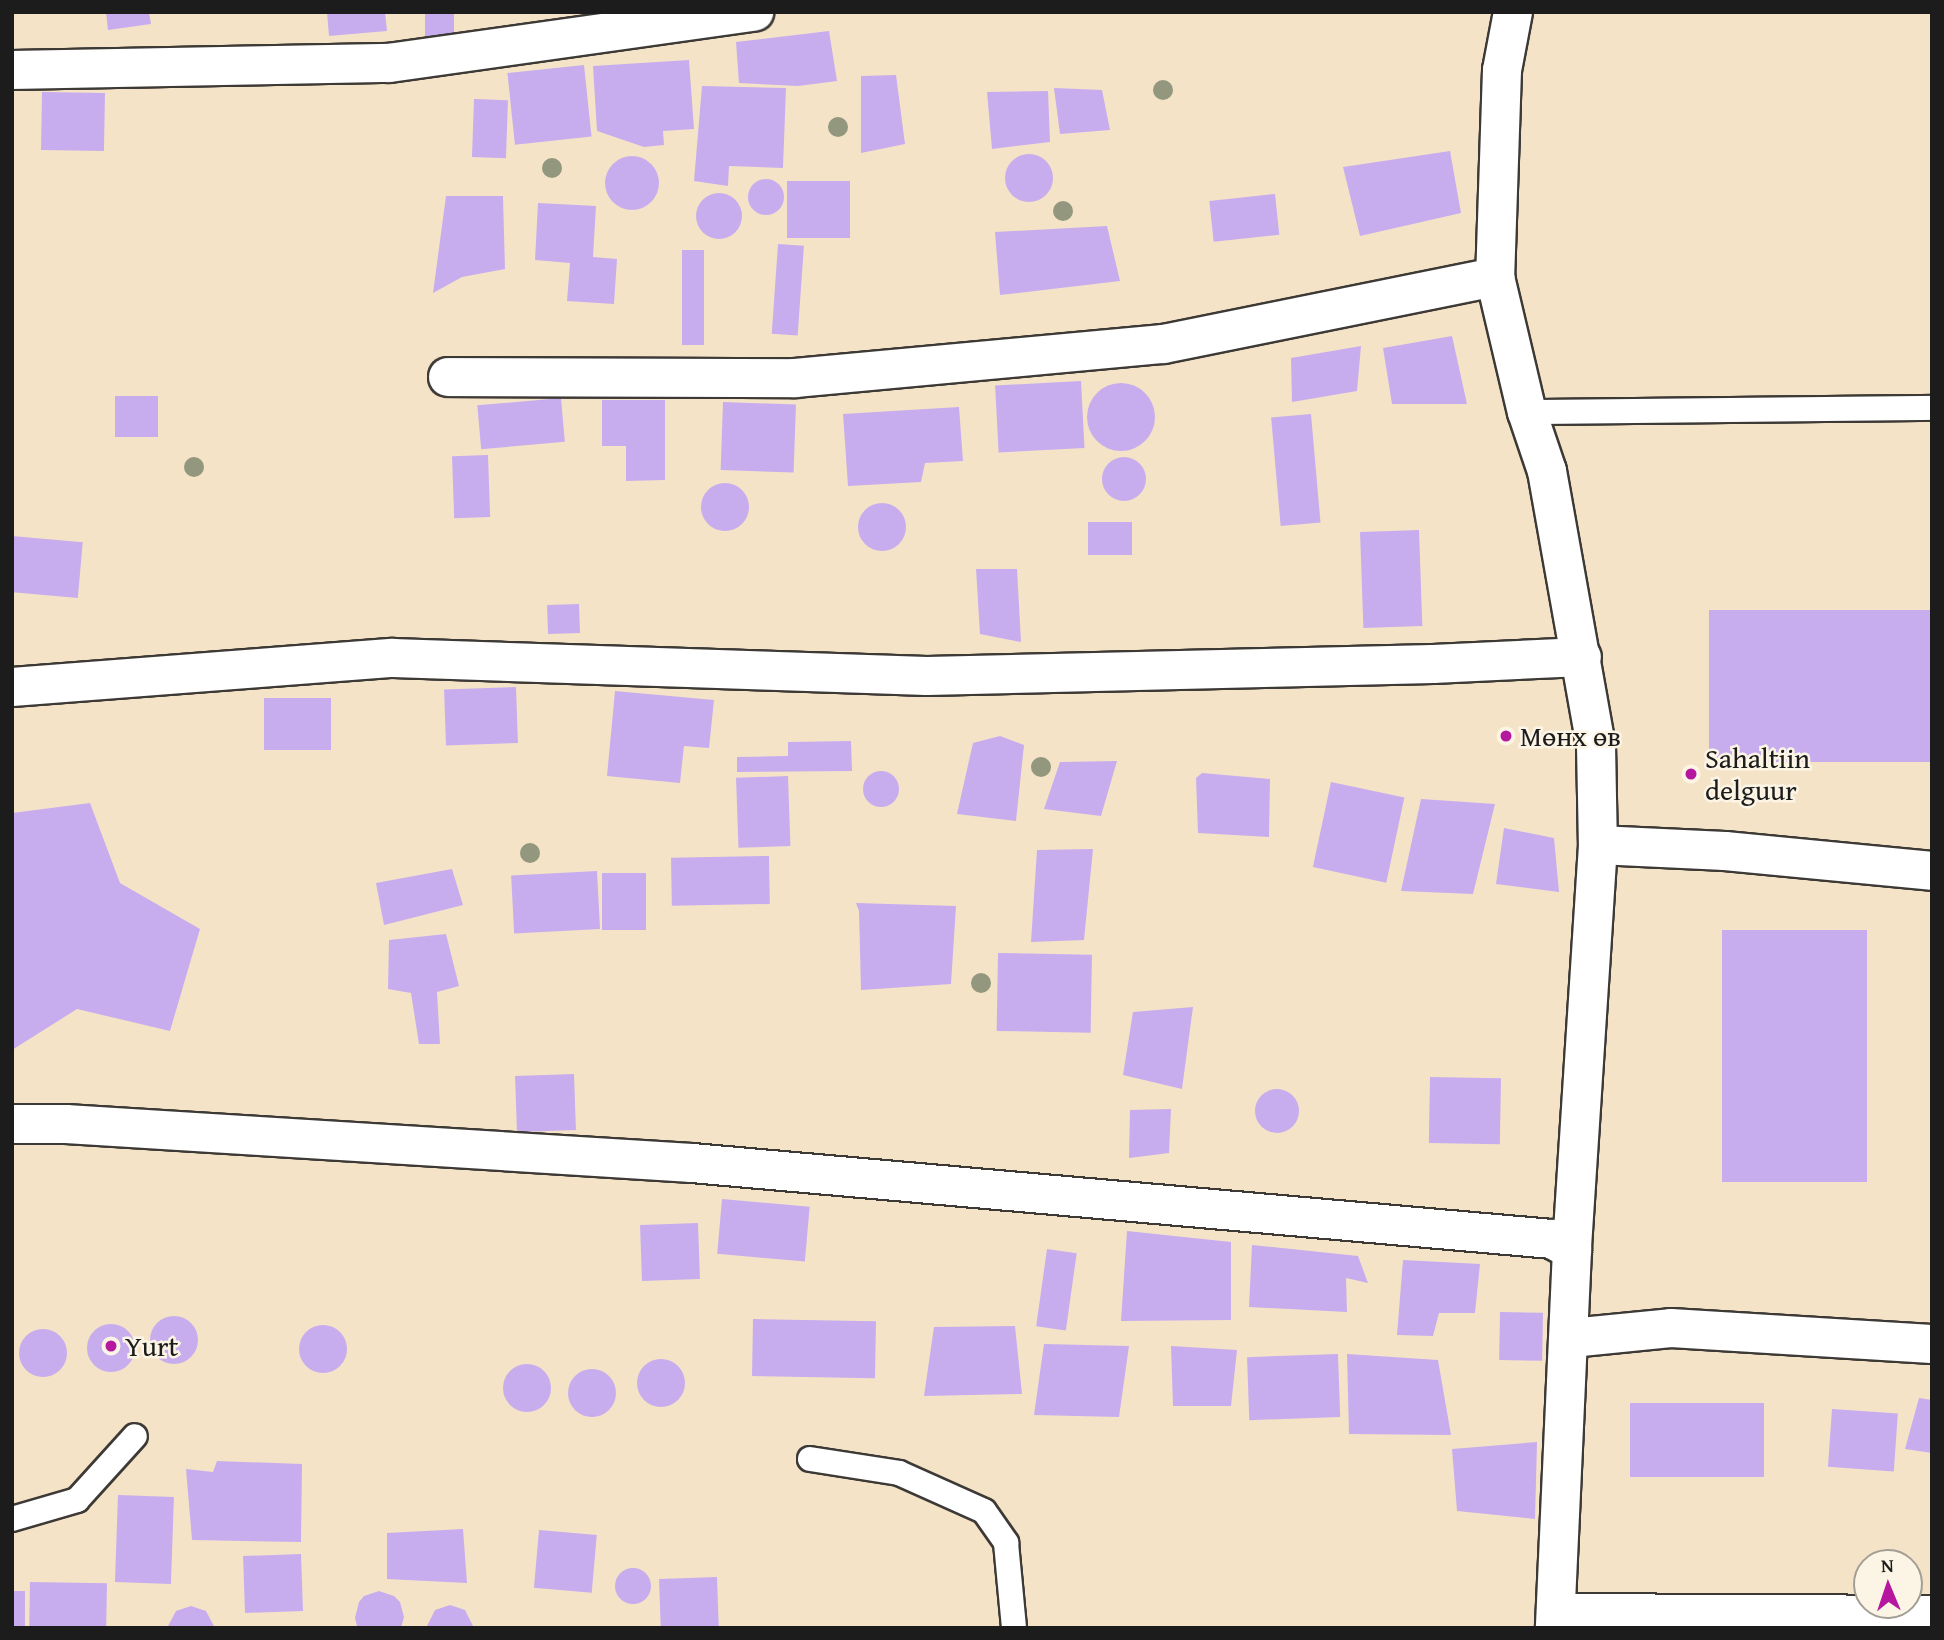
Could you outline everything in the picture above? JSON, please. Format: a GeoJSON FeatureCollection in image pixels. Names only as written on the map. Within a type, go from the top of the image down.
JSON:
{"type":"FeatureCollection","features":[{"type":"Feature","properties":{"kind":"street"},"geometry":{"type":"LineString","coordinates":[[12,70],[389,63],[754,12]]}},
{"type":"Feature","properties":{"kind":"street"},"geometry":{"type":"LineString","coordinates":[[1513,12],[1502,70],[1495,277],[1527,412],[1547,471],[1582,657],[1595,745],[1598,845],[1572,1250],[1571,1338],[1556,1620],[1662,1611],[1932,1615]]}},
{"type":"Feature","properties":{"kind":"street"},"geometry":{"type":"LineString","coordinates":[[448,377],[795,378],[1149,346],[1495,277]]}},
{"type":"Feature","properties":{"kind":"street"},"geometry":{"type":"LineString","coordinates":[[12,687],[393,658],[927,676],[1433,664],[1582,657]]}},
{"type":"Feature","properties":{"kind":"street"},"geometry":{"type":"LineString","coordinates":[[1598,845],[1725,851],[1932,871]]}},
{"type":"Feature","properties":{"kind":"street"},"geometry":{"type":"LineString","coordinates":[[12,1124],[66,1124],[692,1163],[1552,1239],[1572,1250]]}},
{"type":"Feature","properties":{"kind":"street"},"geometry":{"type":"LineString","coordinates":[[1571,1338],[1671,1328],[1932,1344]]}},
{"type":"Feature","properties":{"kind":"lane"},"geometry":{"type":"LineString","coordinates":[[1527,412],[1932,408]]}},
{"type":"Feature","properties":{"kind":"lane"},"geometry":{"type":"LineString","coordinates":[[12,1519],[77,1500],[135,1436]]}},
{"type":"Feature","properties":{"kind":"lane"},"geometry":{"type":"LineString","coordinates":[[810,1459],[900,1473],[984,1511],[1006,1543],[1014,1628]]}},
{"type":"Feature","properties":{"kind":"building"},"geometry":{"type":"Polygon","coordinates":[[[106,12],[149,12],[151,24],[108,30],[106,12]]]}},
{"type":"Feature","properties":{"kind":"building"},"geometry":{"type":"Polygon","coordinates":[[[327,12],[385,12],[387,31],[329,36],[327,12]]]}},
{"type":"Feature","properties":{"kind":"building"},"geometry":{"type":"Polygon","coordinates":[[[425,12],[454,12],[454,40],[425,40],[425,12]]]}},
{"type":"Feature","properties":{"kind":"building"},"geometry":{"type":"Polygon","coordinates":[[[829,31],[837,81],[798,86],[739,83],[736,42],[829,31]]]}},
{"type":"Feature","properties":{"kind":"building"},"geometry":{"type":"Polygon","coordinates":[[[689,60],[694,129],[663,131],[664,145],[644,147],[597,131],[593,66],[689,60]]]}},
{"type":"Feature","properties":{"kind":"building"},"geometry":{"type":"Polygon","coordinates":[[[584,65],[592,137],[515,145],[507,73],[584,65]]]}},
{"type":"Feature","properties":{"kind":"building"},"geometry":{"type":"Polygon","coordinates":[[[896,75],[905,144],[861,153],[861,76],[896,75]]]}},
{"type":"Feature","properties":{"kind":"building"},"geometry":{"type":"Polygon","coordinates":[[[702,86],[786,88],[783,168],[729,166],[728,186],[694,181],[702,86]]]}},
{"type":"Feature","properties":{"kind":"building"},"geometry":{"type":"Polygon","coordinates":[[[1054,88],[1102,90],[1110,130],[1060,134],[1054,88]]]}},
{"type":"Feature","properties":{"kind":"building"},"geometry":{"type":"Polygon","coordinates":[[[1048,91],[1050,142],[992,149],[987,92],[1048,91]]]}},
{"type":"Feature","properties":{"kind":"building"},"geometry":{"type":"Polygon","coordinates":[[[42,92],[105,93],[104,151],[41,150],[42,92]]]}},
{"type":"Feature","properties":{"kind":"building"},"geometry":{"type":"Polygon","coordinates":[[[474,99],[508,100],[506,158],[472,157],[474,99]]]}},
{"type":"Feature","properties":{"kind":"building"},"geometry":{"type":"Polygon","coordinates":[[[1450,151],[1461,213],[1360,236],[1343,167],[1450,151]]]}},
{"type":"Feature","properties":{"kind":"building"},"geometry":{"type":"Polygon","coordinates":[[[1029,154],[1046,161],[1053,178],[1046,195],[1029,202],[1012,195],[1005,178],[1012,161],[1029,154]]]}},
{"type":"Feature","properties":{"kind":"building"},"geometry":{"type":"Polygon","coordinates":[[[637,156],[647,160],[655,168],[659,183],[655,198],[647,206],[627,210],[617,206],[609,198],[605,178],[609,168],[617,160],[637,156]]]}},
{"type":"Feature","properties":{"kind":"building"},"geometry":{"type":"Polygon","coordinates":[[[766,179],[779,184],[784,197],[779,210],[766,215],[753,210],[748,197],[753,184],[766,179]]]}},
{"type":"Feature","properties":{"kind":"building"},"geometry":{"type":"Polygon","coordinates":[[[787,181],[850,181],[850,238],[787,238],[787,181]]]}},
{"type":"Feature","properties":{"kind":"building"},"geometry":{"type":"Polygon","coordinates":[[[719,193],[728,194],[735,200],[741,207],[741,225],[735,232],[728,238],[719,239],[710,238],[703,232],[697,225],[696,216],[697,207],[703,200],[710,194],[719,193]]]}},
{"type":"Feature","properties":{"kind":"building"},"geometry":{"type":"Polygon","coordinates":[[[1275,194],[1279,235],[1214,242],[1209,201],[1275,194]]]}},
{"type":"Feature","properties":{"kind":"building"},"geometry":{"type":"Polygon","coordinates":[[[446,196],[503,196],[505,269],[462,277],[433,293],[446,196]]]}},
{"type":"Feature","properties":{"kind":"building"},"geometry":{"type":"Polygon","coordinates":[[[538,203],[596,206],[593,257],[617,259],[614,304],[567,301],[570,263],[535,260],[538,203]]]}},
{"type":"Feature","properties":{"kind":"building"},"geometry":{"type":"Polygon","coordinates":[[[1107,226],[1120,281],[1000,295],[995,232],[1107,226]]]}},
{"type":"Feature","properties":{"kind":"building"},"geometry":{"type":"Polygon","coordinates":[[[778,244],[804,246],[798,336],[772,334],[778,244]]]}},
{"type":"Feature","properties":{"kind":"building"},"geometry":{"type":"Polygon","coordinates":[[[682,250],[704,250],[704,345],[682,345],[682,250]]]}},
{"type":"Feature","properties":{"kind":"building"},"geometry":{"type":"Polygon","coordinates":[[[1452,336],[1467,404],[1392,404],[1383,348],[1452,336]]]}},
{"type":"Feature","properties":{"kind":"building"},"geometry":{"type":"Polygon","coordinates":[[[1361,346],[1357,391],[1292,402],[1291,358],[1361,346]]]}},
{"type":"Feature","properties":{"kind":"building"},"geometry":{"type":"Polygon","coordinates":[[[1081,381],[1085,448],[999,452],[995,386],[1081,381]]]}},
{"type":"Feature","properties":{"kind":"building"},"geometry":{"type":"Polygon","coordinates":[[[1114,383],[1128,383],[1140,388],[1150,398],[1155,417],[1150,436],[1140,446],[1128,451],[1114,451],[1102,446],[1092,436],[1087,424],[1087,410],[1092,398],[1102,388],[1114,383]]]}},
{"type":"Feature","properties":{"kind":"building"},"geometry":{"type":"Polygon","coordinates":[[[115,396],[158,396],[158,437],[115,437],[115,396]]]}},
{"type":"Feature","properties":{"kind":"building"},"geometry":{"type":"Polygon","coordinates":[[[561,398],[565,442],[481,449],[477,405],[561,398]]]}},
{"type":"Feature","properties":{"kind":"building"},"geometry":{"type":"Polygon","coordinates":[[[602,400],[665,400],[665,480],[626,481],[626,446],[602,446],[602,400]]]}},
{"type":"Feature","properties":{"kind":"building"},"geometry":{"type":"Polygon","coordinates":[[[723,402],[796,405],[794,473],[721,470],[723,402]]]}},
{"type":"Feature","properties":{"kind":"building"},"geometry":{"type":"Polygon","coordinates":[[[959,407],[963,461],[925,463],[921,482],[848,486],[843,414],[959,407]]]}},
{"type":"Feature","properties":{"kind":"building"},"geometry":{"type":"Polygon","coordinates":[[[1311,414],[1320,523],[1281,526],[1271,417],[1311,414]]]}},
{"type":"Feature","properties":{"kind":"building"},"geometry":{"type":"Polygon","coordinates":[[[488,455],[490,517],[454,518],[452,456],[488,455]]]}},
{"type":"Feature","properties":{"kind":"building"},"geometry":{"type":"Polygon","coordinates":[[[1124,457],[1140,463],[1146,479],[1140,495],[1124,501],[1108,495],[1102,479],[1108,463],[1124,457]]]}},
{"type":"Feature","properties":{"kind":"building"},"geometry":{"type":"Polygon","coordinates":[[[725,483],[742,490],[749,507],[742,524],[725,531],[708,524],[701,507],[708,490],[725,483]]]}},
{"type":"Feature","properties":{"kind":"building"},"geometry":{"type":"Polygon","coordinates":[[[882,503],[899,510],[906,527],[899,544],[882,551],[865,544],[858,527],[865,510],[882,503]]]}},
{"type":"Feature","properties":{"kind":"building"},"geometry":{"type":"Polygon","coordinates":[[[1088,522],[1132,522],[1132,555],[1088,555],[1088,522]]]}},
{"type":"Feature","properties":{"kind":"building"},"geometry":{"type":"Polygon","coordinates":[[[1419,530],[1422,626],[1363,628],[1360,532],[1419,530]]]}},
{"type":"Feature","properties":{"kind":"building"},"geometry":{"type":"Polygon","coordinates":[[[12,536],[83,542],[78,598],[12,592],[12,536]]]}},
{"type":"Feature","properties":{"kind":"building"},"geometry":{"type":"Polygon","coordinates":[[[976,569],[1017,569],[1021,642],[980,634],[976,569]]]}},
{"type":"Feature","properties":{"kind":"building"},"geometry":{"type":"Polygon","coordinates":[[[579,604],[580,633],[548,634],[547,605],[579,604]]]}},
{"type":"Feature","properties":{"kind":"building"},"geometry":{"type":"Polygon","coordinates":[[[1709,610],[1932,610],[1932,762],[1709,762],[1709,610]]]}},
{"type":"Feature","properties":{"kind":"building"},"geometry":{"type":"Polygon","coordinates":[[[516,687],[518,743],[446,745],[444,690],[516,687]]]}},
{"type":"Feature","properties":{"kind":"building"},"geometry":{"type":"Polygon","coordinates":[[[615,691],[714,700],[709,748],[684,746],[680,783],[607,776],[615,691]]]}},
{"type":"Feature","properties":{"kind":"building"},"geometry":{"type":"Polygon","coordinates":[[[264,698],[331,698],[331,750],[264,750],[264,698]]]}},
{"type":"Feature","properties":{"kind":"building"},"geometry":{"type":"Polygon","coordinates":[[[1000,736],[1024,745],[1016,821],[957,814],[973,743],[1000,736]]]}},
{"type":"Feature","properties":{"kind":"building"},"geometry":{"type":"Polygon","coordinates":[[[851,741],[852,771],[737,772],[737,757],[788,756],[788,742],[851,741]]]}},
{"type":"Feature","properties":{"kind":"building"},"geometry":{"type":"Polygon","coordinates":[[[1117,761],[1101,816],[1044,809],[1060,762],[1117,761]]]}},
{"type":"Feature","properties":{"kind":"building"},"geometry":{"type":"Polygon","coordinates":[[[881,771],[893,777],[899,789],[893,801],[881,807],[869,801],[863,789],[869,777],[881,771]]]}},
{"type":"Feature","properties":{"kind":"building"},"geometry":{"type":"Polygon","coordinates":[[[1202,773],[1270,779],[1269,837],[1198,833],[1196,778],[1202,773]]]}},
{"type":"Feature","properties":{"kind":"building"},"geometry":{"type":"Polygon","coordinates":[[[788,776],[790,846],[738,848],[736,778],[788,776]]]}},
{"type":"Feature","properties":{"kind":"building"},"geometry":{"type":"Polygon","coordinates":[[[1331,782],[1404,798],[1386,883],[1313,867],[1331,782]]]}},
{"type":"Feature","properties":{"kind":"building"},"geometry":{"type":"Polygon","coordinates":[[[1421,799],[1495,804],[1473,894],[1401,891],[1421,799]]]}},
{"type":"Feature","properties":{"kind":"building"},"geometry":{"type":"Polygon","coordinates":[[[90,803],[120,883],[200,929],[170,1031],[77,1009],[12,1050],[12,813],[90,803]]]}},
{"type":"Feature","properties":{"kind":"building"},"geometry":{"type":"Polygon","coordinates":[[[1504,828],[1554,838],[1559,892],[1496,884],[1504,828]]]}},
{"type":"Feature","properties":{"kind":"building"},"geometry":{"type":"Polygon","coordinates":[[[1093,849],[1084,940],[1031,942],[1037,850],[1093,849]]]}},
{"type":"Feature","properties":{"kind":"building"},"geometry":{"type":"Polygon","coordinates":[[[769,856],[770,904],[672,906],[671,858],[769,856]]]}},
{"type":"Feature","properties":{"kind":"building"},"geometry":{"type":"Polygon","coordinates":[[[452,869],[463,905],[384,925],[376,883],[452,869]]]}},
{"type":"Feature","properties":{"kind":"building"},"geometry":{"type":"Polygon","coordinates":[[[597,871],[600,929],[514,933],[511,876],[597,871]]]}},
{"type":"Feature","properties":{"kind":"building"},"geometry":{"type":"Polygon","coordinates":[[[602,873],[646,873],[646,930],[602,930],[602,873]]]}},
{"type":"Feature","properties":{"kind":"building"},"geometry":{"type":"Polygon","coordinates":[[[856,903],[956,906],[951,984],[861,990],[859,911],[856,903]]]}},
{"type":"Feature","properties":{"kind":"building"},"geometry":{"type":"Polygon","coordinates":[[[1722,930],[1867,930],[1867,1182],[1722,1182],[1722,930]]]}},
{"type":"Feature","properties":{"kind":"building"},"geometry":{"type":"Polygon","coordinates":[[[446,934],[459,986],[437,992],[440,1044],[419,1044],[411,993],[388,989],[389,940],[446,934]]]}},
{"type":"Feature","properties":{"kind":"building"},"geometry":{"type":"Polygon","coordinates":[[[998,953],[1092,955],[1091,1033],[997,1031],[998,953]]]}},
{"type":"Feature","properties":{"kind":"building"},"geometry":{"type":"Polygon","coordinates":[[[1193,1007],[1182,1089],[1123,1075],[1133,1012],[1193,1007]]]}},
{"type":"Feature","properties":{"kind":"building"},"geometry":{"type":"Polygon","coordinates":[[[574,1074],[576,1130],[517,1132],[515,1076],[574,1074]]]}},
{"type":"Feature","properties":{"kind":"building"},"geometry":{"type":"Polygon","coordinates":[[[1430,1077],[1501,1078],[1500,1144],[1429,1143],[1430,1077]]]}},
{"type":"Feature","properties":{"kind":"building"},"geometry":{"type":"Polygon","coordinates":[[[1277,1089],[1286,1090],[1293,1095],[1298,1102],[1298,1120],[1293,1127],[1286,1132],[1277,1133],[1268,1132],[1261,1127],[1256,1120],[1255,1111],[1256,1102],[1261,1095],[1268,1090],[1277,1089]]]}},
{"type":"Feature","properties":{"kind":"building"},"geometry":{"type":"Polygon","coordinates":[[[1171,1109],[1169,1153],[1129,1158],[1130,1110],[1171,1109]]]}},
{"type":"Feature","properties":{"kind":"building"},"geometry":{"type":"Polygon","coordinates":[[[722,1199],[810,1207],[805,1261],[717,1254],[722,1199]]]}},
{"type":"Feature","properties":{"kind":"building"},"geometry":{"type":"Polygon","coordinates":[[[698,1223],[700,1279],[642,1281],[640,1225],[698,1223]]]}},
{"type":"Feature","properties":{"kind":"building"},"geometry":{"type":"Polygon","coordinates":[[[1127,1231],[1231,1242],[1231,1320],[1121,1321],[1127,1231]]]}},
{"type":"Feature","properties":{"kind":"building"},"geometry":{"type":"Polygon","coordinates":[[[1252,1245],[1358,1256],[1368,1283],[1346,1278],[1347,1312],[1249,1307],[1252,1245]]]}},
{"type":"Feature","properties":{"kind":"building"},"geometry":{"type":"Polygon","coordinates":[[[1047,1249],[1077,1253],[1066,1330],[1036,1326],[1047,1249]]]}},
{"type":"Feature","properties":{"kind":"building"},"geometry":{"type":"Polygon","coordinates":[[[1403,1260],[1480,1264],[1475,1313],[1439,1313],[1433,1336],[1397,1335],[1403,1260]]]}},
{"type":"Feature","properties":{"kind":"building"},"geometry":{"type":"Polygon","coordinates":[[[1500,1312],[1543,1313],[1542,1361],[1499,1360],[1500,1312]]]}},
{"type":"Feature","properties":{"kind":"building","name":"Yurt"},"geometry":{"type":"Polygon","coordinates":[[[174,1316],[183,1317],[191,1323],[197,1331],[197,1349],[191,1357],[183,1363],[174,1364],[165,1363],[157,1357],[151,1349],[150,1340],[151,1331],[157,1323],[165,1317],[174,1316]]]}},
{"type":"Feature","properties":{"kind":"building"},"geometry":{"type":"Polygon","coordinates":[[[753,1319],[876,1321],[875,1378],[752,1376],[753,1319]]]}},
{"type":"Feature","properties":{"kind":"building","name":"Yurt"},"geometry":{"type":"Polygon","coordinates":[[[111,1324],[120,1325],[128,1331],[134,1339],[134,1357],[128,1365],[120,1371],[111,1372],[102,1371],[94,1365],[88,1357],[87,1348],[88,1339],[94,1331],[102,1325],[111,1324]]]}},
{"type":"Feature","properties":{"kind":"building"},"geometry":{"type":"Polygon","coordinates":[[[323,1325],[340,1332],[347,1349],[340,1366],[323,1373],[306,1366],[299,1349],[306,1332],[323,1325]]]}},
{"type":"Feature","properties":{"kind":"building"},"geometry":{"type":"Polygon","coordinates":[[[1015,1326],[1022,1394],[924,1396],[934,1327],[1015,1326]]]}},
{"type":"Feature","properties":{"kind":"building","name":"Yurt"},"geometry":{"type":"Polygon","coordinates":[[[43,1329],[60,1336],[67,1353],[60,1370],[43,1377],[26,1370],[19,1353],[26,1336],[43,1329]]]}},
{"type":"Feature","properties":{"kind":"building"},"geometry":{"type":"Polygon","coordinates":[[[1044,1344],[1129,1346],[1119,1417],[1034,1415],[1044,1344]]]}},
{"type":"Feature","properties":{"kind":"building"},"geometry":{"type":"Polygon","coordinates":[[[1171,1346],[1237,1350],[1231,1406],[1173,1406],[1171,1346]]]}},
{"type":"Feature","properties":{"kind":"building"},"geometry":{"type":"Polygon","coordinates":[[[1338,1354],[1340,1417],[1249,1420],[1247,1357],[1338,1354]]]}},
{"type":"Feature","properties":{"kind":"building"},"geometry":{"type":"Polygon","coordinates":[[[1347,1354],[1438,1360],[1451,1435],[1349,1434],[1347,1354]]]}},
{"type":"Feature","properties":{"kind":"building"},"geometry":{"type":"Polygon","coordinates":[[[661,1359],[678,1366],[685,1383],[678,1400],[661,1407],[644,1400],[637,1383],[644,1366],[661,1359]]]}},
{"type":"Feature","properties":{"kind":"building"},"geometry":{"type":"Polygon","coordinates":[[[527,1364],[544,1371],[551,1388],[544,1405],[527,1412],[510,1405],[503,1388],[510,1371],[527,1364]]]}},
{"type":"Feature","properties":{"kind":"building"},"geometry":{"type":"Polygon","coordinates":[[[592,1369],[601,1370],[609,1376],[615,1384],[615,1402],[609,1410],[601,1416],[592,1417],[583,1416],[575,1410],[569,1402],[568,1393],[569,1384],[575,1376],[583,1370],[592,1369]]]}},
{"type":"Feature","properties":{"kind":"building"},"geometry":{"type":"Polygon","coordinates":[[[1919,1398],[1932,1400],[1932,1453],[1905,1449],[1919,1398]]]}},
{"type":"Feature","properties":{"kind":"building"},"geometry":{"type":"Polygon","coordinates":[[[1630,1403],[1764,1403],[1764,1477],[1630,1477],[1630,1403]]]}},
{"type":"Feature","properties":{"kind":"building"},"geometry":{"type":"Polygon","coordinates":[[[1832,1409],[1898,1414],[1894,1471],[1828,1467],[1832,1409]]]}},
{"type":"Feature","properties":{"kind":"building"},"geometry":{"type":"Polygon","coordinates":[[[1537,1442],[1535,1519],[1457,1511],[1452,1449],[1537,1442]]]}},
{"type":"Feature","properties":{"kind":"building"},"geometry":{"type":"Polygon","coordinates":[[[217,1461],[302,1464],[301,1542],[192,1540],[186,1469],[213,1472],[217,1461]]]}},
{"type":"Feature","properties":{"kind":"building"},"geometry":{"type":"Polygon","coordinates":[[[118,1495],[174,1497],[171,1584],[115,1582],[118,1495]]]}},
{"type":"Feature","properties":{"kind":"building"},"geometry":{"type":"Polygon","coordinates":[[[463,1529],[467,1583],[387,1579],[387,1533],[463,1529]]]}},
{"type":"Feature","properties":{"kind":"building"},"geometry":{"type":"Polygon","coordinates":[[[539,1530],[597,1535],[592,1593],[534,1588],[539,1530]]]}},
{"type":"Feature","properties":{"kind":"building"},"geometry":{"type":"Polygon","coordinates":[[[301,1554],[303,1611],[245,1613],[243,1556],[301,1554]]]}},
{"type":"Feature","properties":{"kind":"building"},"geometry":{"type":"Polygon","coordinates":[[[633,1568],[645,1574],[651,1586],[645,1598],[633,1604],[621,1598],[615,1586],[621,1574],[633,1568]]]}},
{"type":"Feature","properties":{"kind":"building"},"geometry":{"type":"Polygon","coordinates":[[[717,1577],[719,1628],[661,1628],[659,1579],[717,1577]]]}},
{"type":"Feature","properties":{"kind":"building"},"geometry":{"type":"Polygon","coordinates":[[[30,1582],[107,1583],[106,1628],[29,1628],[30,1582]]]}},
{"type":"Feature","properties":{"kind":"building"},"geometry":{"type":"Polygon","coordinates":[[[12,1591],[25,1591],[25,1628],[12,1628],[12,1591]]]}},
{"type":"Feature","properties":{"kind":"building"},"geometry":{"type":"Polygon","coordinates":[[[379,1591],[394,1596],[400,1602],[404,1617],[401,1628],[357,1626],[355,1618],[359,1602],[364,1596],[379,1591]]]}},
{"type":"Feature","properties":{"kind":"building"},"geometry":{"type":"Polygon","coordinates":[[[450,1605],[465,1610],[474,1628],[426,1628],[435,1610],[450,1605]]]}},
{"type":"Feature","properties":{"kind":"building"},"geometry":{"type":"Polygon","coordinates":[[[191,1606],[206,1611],[215,1628],[167,1628],[176,1611],[191,1606]]]}},
{"type":"Feature","properties":{"kind":"place","name":"Мөнх өв"},"geometry":{"type":"Point","coordinates":[1506,736]}},
{"type":"Feature","properties":{"kind":"place","name":"Sahaltiin delguur"},"geometry":{"type":"Point","coordinates":[1691,774]}},
{"type":"Feature","properties":{"kind":"place","name":"Yurt"},"geometry":{"type":"Point","coordinates":[111,1346]}}]}
